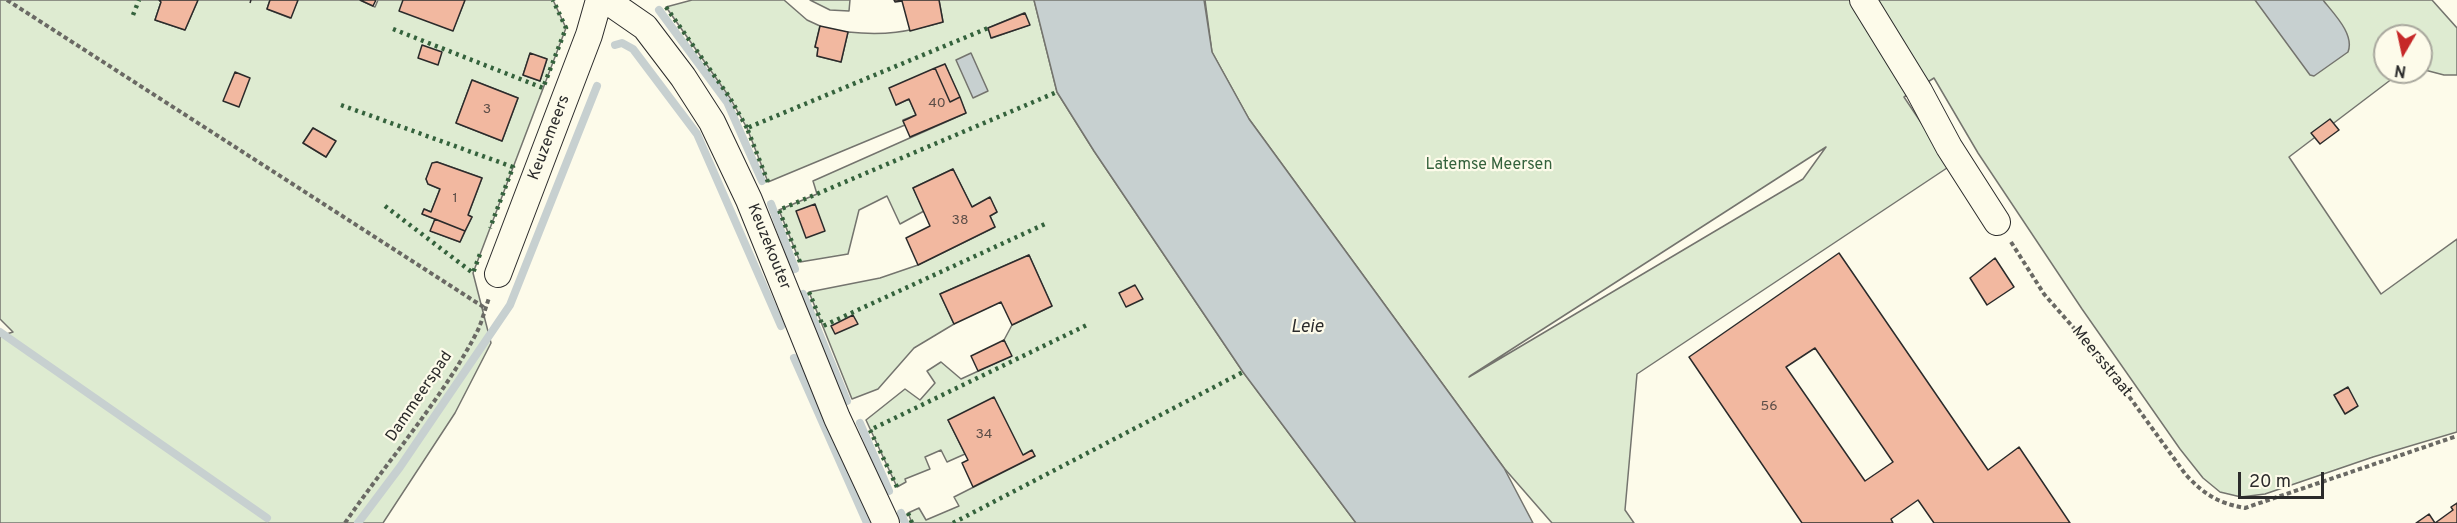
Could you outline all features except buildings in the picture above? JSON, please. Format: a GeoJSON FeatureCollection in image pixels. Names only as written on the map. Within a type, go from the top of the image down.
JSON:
{"type":"FeatureCollection","features":[{"type":"Feature","properties":{"kind":"street","name":"Keuzemeers"},"geometry":{"type":"LineString","coordinates":[[498,274],[589,35],[599,0]]}},
{"type":"Feature","properties":{"kind":"street","name":"Keuzekouter"},"geometry":{"type":"LineString","coordinates":[[606,0],[645,27],[683,77],[712,122],[749,200],[837,418],[886,523]]}},
{"type":"Feature","properties":{"kind":"street"},"geometry":{"type":"LineString","coordinates":[[1863,0],[1919,91],[1949,147],[1997,222]]}},
{"type":"Feature","properties":{"kind":"path"},"geometry":{"type":"LineString","coordinates":[[8,0],[485,308]]}},
{"type":"Feature","properties":{"kind":"path","name":"Meersstraat"},"geometry":{"type":"LineString","coordinates":[[1997,222],[2044,294],[2106,366],[2186,475],[2220,503],[2245,508],[2457,436]]}},
{"type":"Feature","properties":{"kind":"path","name":"Dammeerspad"},"geometry":{"type":"LineString","coordinates":[[345,523],[422,419],[453,371],[478,330],[498,274]]}},
{"type":"Feature","properties":{"kind":"green space"},"geometry":{"type":"Polygon","coordinates":[[[0,0],[159,0],[161,2],[155,20],[185,30],[198,0],[270,0],[267,9],[290,18],[298,0],[360,0],[375,7],[378,0],[403,0],[453,30],[465,0],[553,0],[566,28],[473,273],[491,343],[455,413],[383,523],[0,523],[0,336],[13,332],[0,319],[0,0]],[[530,54],[523,75],[540,81],[547,59],[530,54]],[[472,80],[456,123],[502,141],[518,98],[472,80]],[[313,128],[303,143],[326,157],[335,141],[313,128]],[[437,162],[433,163],[426,179],[428,184],[440,189],[431,212],[424,209],[422,214],[435,219],[431,231],[460,242],[472,217],[468,215],[482,178],[437,162]]]}},
{"type":"Feature","properties":{"kind":"green space"},"geometry":{"type":"Polygon","coordinates":[[[692,0],[784,0],[807,20],[820,26],[815,47],[818,48],[817,56],[841,62],[848,32],[873,34],[896,32],[943,22],[939,0],[1034,0],[1057,92],[1094,151],[1243,372],[1356,523],[912,523],[908,513],[919,508],[926,520],[959,506],[954,497],[1035,456],[1023,455],[948,420],[965,454],[947,462],[941,450],[925,457],[930,469],[905,479],[906,482],[897,487],[866,420],[905,389],[920,400],[935,383],[927,371],[941,362],[961,379],[1011,356],[1004,340],[1012,325],[1052,306],[1029,255],[940,294],[954,324],[914,348],[878,389],[852,399],[809,292],[880,278],[918,265],[995,227],[990,216],[997,212],[990,198],[972,207],[953,169],[913,188],[924,211],[900,224],[887,196],[859,210],[848,254],[800,262],[779,210],[817,194],[813,181],[966,113],[945,64],[896,105],[909,99],[916,115],[903,120],[905,125],[768,182],[747,128],[730,98],[666,7],[692,0]],[[1024,13],[988,28],[992,38],[1029,25],[1024,13]]]}},
{"type":"Feature","properties":{"kind":"green space"},"geometry":{"type":"Polygon","coordinates":[[[810,0],[850,0],[849,11],[830,10],[810,0]]]}},
{"type":"Feature","properties":{"kind":"green space","name":"Latemse Meersen"},"geometry":{"type":"Polygon","coordinates":[[[1205,0],[2432,0],[2457,28],[2457,75],[2433,72],[2433,24],[2373,24],[2373,84],[2385,84],[2289,157],[2381,294],[2457,239],[2457,432],[2373,457],[2265,494],[2241,497],[2220,492],[2203,478],[2180,449],[2082,309],[1978,153],[1934,78],[1904,97],[1950,166],[1637,374],[1625,510],[1634,523],[1552,523],[1504,468],[1249,119],[1212,52],[1205,0]],[[1826,147],[1469,377],[1803,179],[1826,147]]]}},
{"type":"Feature","properties":{"kind":"water","name":"Leie"},"geometry":{"type":"Polygon","coordinates":[[[1034,0],[1204,0],[1212,52],[1249,119],[1504,468],[1533,523],[1356,523],[1243,372],[1094,151],[1057,92],[1034,0]]]}},
{"type":"Feature","properties":{"kind":"water"},"geometry":{"type":"Polygon","coordinates":[[[2255,0],[2323,0],[2346,31],[2348,52],[2314,76],[2310,75],[2255,0]]]}},
{"type":"Feature","properties":{"kind":"water"},"geometry":{"type":"Polygon","coordinates":[[[971,53],[988,91],[973,98],[956,60],[971,53]]]}},
{"type":"Feature","properties":{"kind":"waterway"},"geometry":{"type":"LineString","coordinates":[[659,10],[727,102],[762,181]]}},
{"type":"Feature","properties":{"kind":"waterway"},"geometry":{"type":"LineString","coordinates":[[615,45],[622,43],[633,49],[697,134],[781,326]]}},
{"type":"Feature","properties":{"kind":"waterway"},"geometry":{"type":"LineString","coordinates":[[358,523],[400,467],[510,305],[597,86]]}},
{"type":"Feature","properties":{"kind":"waterway"},"geometry":{"type":"LineString","coordinates":[[771,204],[795,269]]}},
{"type":"Feature","properties":{"kind":"waterway"},"geometry":{"type":"LineString","coordinates":[[803,294],[847,401]]}},
{"type":"Feature","properties":{"kind":"waterway"},"geometry":{"type":"LineString","coordinates":[[0,332],[267,518]]}},
{"type":"Feature","properties":{"kind":"waterway"},"geometry":{"type":"LineString","coordinates":[[794,358],[867,523]]}},
{"type":"Feature","properties":{"kind":"waterway"},"geometry":{"type":"LineString","coordinates":[[860,423],[889,491]]}},
{"type":"Feature","properties":{"kind":"waterway"},"geometry":{"type":"LineString","coordinates":[[901,513],[905,523]]}},
{"type":"Feature","properties":{"kind":"hedge"},"geometry":{"type":"LineString","coordinates":[[133,15],[139,0]]}},
{"type":"Feature","properties":{"kind":"hedge"},"geometry":{"type":"LineString","coordinates":[[393,29],[543,88],[566,28],[553,0]]}},
{"type":"Feature","properties":{"kind":"hedge"},"geometry":{"type":"LineString","coordinates":[[666,7],[730,98],[747,128]]}},
{"type":"Feature","properties":{"kind":"hedge"},"geometry":{"type":"LineString","coordinates":[[768,182],[747,128],[988,28]]}},
{"type":"Feature","properties":{"kind":"hedge"},"geometry":{"type":"LineString","coordinates":[[800,262],[779,210],[1057,92]]}},
{"type":"Feature","properties":{"kind":"hedge"},"geometry":{"type":"LineString","coordinates":[[341,105],[513,167],[490,228]]}},
{"type":"Feature","properties":{"kind":"hedge"},"geometry":{"type":"LineString","coordinates":[[385,206],[473,273],[480,254]]}},
{"type":"Feature","properties":{"kind":"hedge"},"geometry":{"type":"LineString","coordinates":[[809,292],[823,326],[1045,224]]}},
{"type":"Feature","properties":{"kind":"hedge"},"geometry":{"type":"LineString","coordinates":[[897,487],[870,430],[1089,324]]}},
{"type":"Feature","properties":{"kind":"hedge"},"geometry":{"type":"LineString","coordinates":[[953,523],[1243,372]]}},
{"type":"Feature","properties":{"kind":"hedge"},"geometry":{"type":"LineString","coordinates":[[908,513],[912,523]]}}]}
